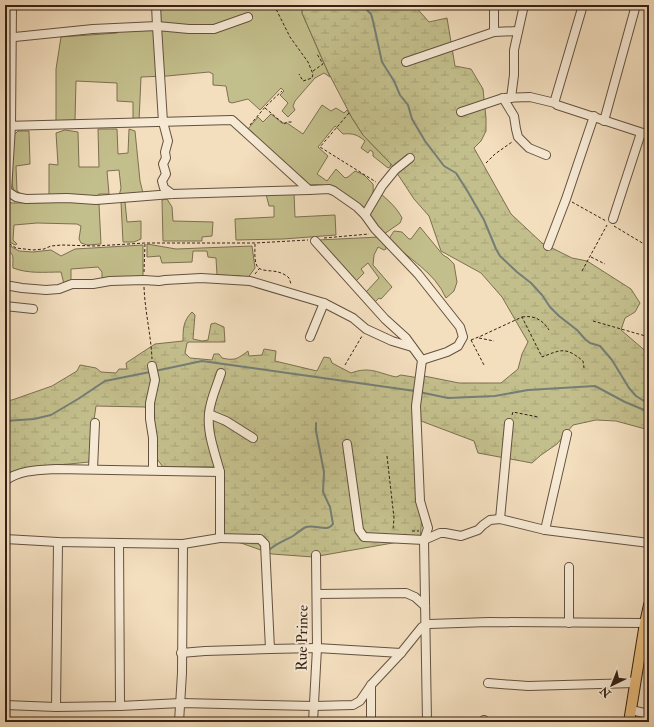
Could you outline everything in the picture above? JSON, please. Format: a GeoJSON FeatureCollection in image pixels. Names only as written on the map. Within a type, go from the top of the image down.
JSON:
{"type":"FeatureCollection","features":[{"type":"Feature","properties":{"kind":"main road"},"geometry":{"type":"LineString","coordinates":[[629,722],[635,683],[644,657],[644,623],[649,605]]}},
{"type":"Feature","properties":{"kind":"street"},"geometry":{"type":"LineString","coordinates":[[12,5],[8,38],[6,194],[26,199],[67,198],[96,200],[172,194],[309,190],[334,191],[350,201],[365,215],[379,233],[418,274],[460,327],[467,339],[453,349],[435,357],[422,360]]}},
{"type":"Feature","properties":{"kind":"street"},"geometry":{"type":"LineString","coordinates":[[156,5],[163,122],[168,141],[165,152],[166,158],[163,164],[166,174],[162,181],[164,188],[172,194]]}},
{"type":"Feature","properties":{"kind":"street"},"geometry":{"type":"LineString","coordinates":[[494,5],[494,32]]}},
{"type":"Feature","properties":{"kind":"street"},"geometry":{"type":"LineString","coordinates":[[524,5],[514,50],[514,75],[507,98],[514,116],[518,137],[529,148],[546,155]]}},
{"type":"Feature","properties":{"kind":"street"},"geometry":{"type":"LineString","coordinates":[[555,103],[583,5]]}},
{"type":"Feature","properties":{"kind":"street"},"geometry":{"type":"LineString","coordinates":[[604,121],[636,5]]}},
{"type":"Feature","properties":{"kind":"street"},"geometry":{"type":"LineString","coordinates":[[8,38],[93,29],[157,26],[214,30],[248,17]]}},
{"type":"Feature","properties":{"kind":"street"},"geometry":{"type":"LineString","coordinates":[[406,62],[494,32],[518,31]]}},
{"type":"Feature","properties":{"kind":"street"},"geometry":{"type":"LineString","coordinates":[[461,112],[507,98],[530,97],[555,103],[645,134],[613,219]]}},
{"type":"Feature","properties":{"kind":"street"},"geometry":{"type":"LineString","coordinates":[[548,246],[566,199],[594,116]]}},
{"type":"Feature","properties":{"kind":"street"},"geometry":{"type":"LineString","coordinates":[[8,126],[232,120],[309,190]]}},
{"type":"Feature","properties":{"kind":"street"},"geometry":{"type":"LineString","coordinates":[[365,215],[382,186],[395,170],[410,158]]}},
{"type":"Feature","properties":{"kind":"street"},"geometry":{"type":"LineString","coordinates":[[313,240],[385,319],[406,338],[422,360],[420,386],[416,406],[420,501],[428,528],[424,540],[427,722]]}},
{"type":"Feature","properties":{"kind":"street"},"geometry":{"type":"LineString","coordinates":[[5,284],[22,288],[59,289],[72,284],[93,284],[110,281],[159,281],[201,278],[250,281],[324,303],[353,318],[366,329],[413,348]]}},
{"type":"Feature","properties":{"kind":"street"},"geometry":{"type":"LineString","coordinates":[[310,337],[324,303]]}},
{"type":"Feature","properties":{"kind":"street"},"geometry":{"type":"LineString","coordinates":[[5,306],[33,309]]}},
{"type":"Feature","properties":{"kind":"street"},"geometry":{"type":"LineString","coordinates":[[152,366],[155,380],[150,403],[150,419],[153,438],[153,470]]}},
{"type":"Feature","properties":{"kind":"street"},"geometry":{"type":"LineString","coordinates":[[220,538],[220,472],[210,434],[209,414],[221,372]]}},
{"type":"Feature","properties":{"kind":"street"},"geometry":{"type":"LineString","coordinates":[[209,414],[226,421],[252,438]]}},
{"type":"Feature","properties":{"kind":"street"},"geometry":{"type":"LineString","coordinates":[[93,469],[95,423]]}},
{"type":"Feature","properties":{"kind":"street"},"geometry":{"type":"LineString","coordinates":[[500,519],[509,423]]}},
{"type":"Feature","properties":{"kind":"street"},"geometry":{"type":"LineString","coordinates":[[545,530],[567,434]]}},
{"type":"Feature","properties":{"kind":"street"},"geometry":{"type":"LineString","coordinates":[[347,444],[359,530],[361,534],[368,538],[424,540],[440,533],[459,537],[478,530],[483,524],[490,520],[500,519],[545,530],[649,543]]}},
{"type":"Feature","properties":{"kind":"street"},"geometry":{"type":"LineString","coordinates":[[5,481],[33,471],[56,469],[220,472]]}},
{"type":"Feature","properties":{"kind":"street"},"geometry":{"type":"LineString","coordinates":[[5,539],[58,542],[183,544],[220,538],[260,540],[266,544],[270,649]]}},
{"type":"Feature","properties":{"kind":"street"},"geometry":{"type":"LineString","coordinates":[[56,707],[58,542]]}},
{"type":"Feature","properties":{"kind":"street"},"geometry":{"type":"LineString","coordinates":[[119,543],[120,706]]}},
{"type":"Feature","properties":{"kind":"street"},"geometry":{"type":"LineString","coordinates":[[179,722],[181,703],[183,544]]}},
{"type":"Feature","properties":{"kind":"street","name":"Rue Prince"},"geometry":{"type":"LineString","coordinates":[[313,722],[317,648],[316,555]]}},
{"type":"Feature","properties":{"kind":"street"},"geometry":{"type":"LineString","coordinates":[[569,567],[569,622]]}},
{"type":"Feature","properties":{"kind":"street"},"geometry":{"type":"LineString","coordinates":[[317,594],[406,593],[415,597],[424,606]]}},
{"type":"Feature","properties":{"kind":"street"},"geometry":{"type":"LineString","coordinates":[[5,705],[56,707],[181,703],[314,706],[353,705],[360,701],[371,685],[422,627],[429,624],[489,622],[644,623]]}},
{"type":"Feature","properties":{"kind":"street"},"geometry":{"type":"LineString","coordinates":[[181,653],[317,648],[401,652]]}},
{"type":"Feature","properties":{"kind":"street"},"geometry":{"type":"LineString","coordinates":[[488,683],[528,686],[635,683]]}},
{"type":"Feature","properties":{"kind":"street"},"geometry":{"type":"LineString","coordinates":[[371,685],[371,722]]}},
{"type":"Feature","properties":{"kind":"street"},"geometry":{"type":"LineString","coordinates":[[631,710],[649,714]]}},
{"type":"Feature","properties":{"kind":"path"},"geometry":{"type":"LineString","coordinates":[[274,5],[290,37],[308,62],[312,71],[312,78],[303,81],[300,74]]}},
{"type":"Feature","properties":{"kind":"path"},"geometry":{"type":"LineString","coordinates":[[312,71],[323,64],[317,54]]}},
{"type":"Feature","properties":{"kind":"path"},"geometry":{"type":"LineString","coordinates":[[245,132],[265,107],[282,90]]}},
{"type":"Feature","properties":{"kind":"path"},"geometry":{"type":"LineString","coordinates":[[265,107],[284,124],[287,122],[292,122]]}},
{"type":"Feature","properties":{"kind":"path"},"geometry":{"type":"LineString","coordinates":[[349,113],[320,147],[382,186]]}},
{"type":"Feature","properties":{"kind":"path"},"geometry":{"type":"LineString","coordinates":[[486,163],[518,137]]}},
{"type":"Feature","properties":{"kind":"path"},"geometry":{"type":"LineString","coordinates":[[566,199],[608,223],[582,271]]}},
{"type":"Feature","properties":{"kind":"path"},"geometry":{"type":"LineString","coordinates":[[613,219],[612,224],[649,247]]}},
{"type":"Feature","properties":{"kind":"path"},"geometry":{"type":"LineString","coordinates":[[5,241],[16,248],[33,250],[44,249],[56,245],[95,246],[145,243],[255,243],[313,240],[379,233]]}},
{"type":"Feature","properties":{"kind":"path"},"geometry":{"type":"LineString","coordinates":[[145,243],[145,305],[150,328],[152,366]]}},
{"type":"Feature","properties":{"kind":"path"},"geometry":{"type":"LineString","coordinates":[[255,243],[255,260],[257,267],[259,269],[276,271],[289,278],[291,281],[291,293]]}},
{"type":"Feature","properties":{"kind":"path"},"geometry":{"type":"LineString","coordinates":[[590,257],[605,264]]}},
{"type":"Feature","properties":{"kind":"path"},"geometry":{"type":"LineString","coordinates":[[484,364],[467,339],[479,337],[522,317],[528,316],[539,319],[549,330]]}},
{"type":"Feature","properties":{"kind":"path"},"geometry":{"type":"LineString","coordinates":[[522,317],[542,357],[556,351],[567,350],[583,361],[584,368]]}},
{"type":"Feature","properties":{"kind":"path"},"geometry":{"type":"LineString","coordinates":[[593,321],[649,337]]}},
{"type":"Feature","properties":{"kind":"path"},"geometry":{"type":"LineString","coordinates":[[346,365],[366,329]]}},
{"type":"Feature","properties":{"kind":"path"},"geometry":{"type":"LineString","coordinates":[[479,337],[494,341]]}},
{"type":"Feature","properties":{"kind":"path"},"geometry":{"type":"LineString","coordinates":[[509,423],[513,412],[538,417]]}},
{"type":"Feature","properties":{"kind":"path"},"geometry":{"type":"LineString","coordinates":[[387,456],[394,518],[393,531]]}},
{"type":"Feature","properties":{"kind":"green space"},"geometry":{"type":"Polygon","coordinates":[[[160,5],[303,5],[302,13],[330,77],[324,73],[315,78],[295,101],[293,106],[295,110],[288,117],[282,111],[288,103],[280,95],[284,91],[281,88],[260,110],[248,99],[232,103],[229,102],[226,86],[213,85],[213,74],[209,72],[141,77],[139,121],[133,121],[133,102],[117,101],[117,83],[76,81],[75,120],[56,123],[56,69],[61,37],[117,33],[121,29],[154,27],[159,19],[160,5]]]}},
{"type":"Feature","properties":{"kind":"green space"},"geometry":{"type":"Polygon","coordinates":[[[303,5],[414,5],[429,22],[447,18],[455,66],[471,69],[483,89],[486,131],[481,141],[474,148],[511,214],[542,243],[572,258],[587,261],[631,289],[640,303],[635,312],[625,318],[621,330],[649,354],[649,430],[616,421],[596,420],[573,425],[557,444],[532,463],[478,453],[474,441],[421,421],[420,400],[424,376],[459,383],[501,383],[518,369],[522,354],[528,342],[502,297],[481,273],[441,251],[429,216],[414,199],[391,164],[363,135],[352,118],[328,72],[302,13],[303,5]]]}},
{"type":"Feature","properties":{"kind":"green space"},"geometry":{"type":"Polygon","coordinates":[[[322,105],[331,111],[336,108],[344,113],[347,110],[363,135],[391,164],[388,168],[373,156],[373,152],[370,150],[368,153],[361,148],[365,141],[353,134],[343,134],[335,126],[318,147],[328,156],[317,174],[327,181],[336,169],[345,178],[355,171],[364,175],[373,184],[372,198],[367,207],[364,209],[339,191],[325,186],[310,185],[248,129],[258,117],[263,122],[271,114],[282,123],[287,123],[303,134],[322,105]]]}},
{"type":"Feature","properties":{"kind":"green space"},"geometry":{"type":"Polygon","coordinates":[[[98,129],[117,129],[118,154],[128,153],[129,129],[135,131],[140,181],[143,193],[119,196],[121,188],[119,170],[107,171],[109,194],[99,194],[96,198],[32,197],[23,195],[49,195],[49,164],[58,165],[56,133],[65,130],[78,132],[79,167],[99,167],[98,129]]]}},
{"type":"Feature","properties":{"kind":"green space"},"geometry":{"type":"Polygon","coordinates":[[[18,131],[29,131],[30,164],[16,166],[17,191],[23,195],[14,193],[12,183],[13,136],[18,131]]]}},
{"type":"Feature","properties":{"kind":"green space"},"geometry":{"type":"Polygon","coordinates":[[[294,193],[295,217],[335,215],[336,235],[283,239],[236,240],[235,219],[274,217],[274,206],[269,206],[266,194],[294,193]]]}},
{"type":"Feature","properties":{"kind":"green space"},"geometry":{"type":"Polygon","coordinates":[[[381,194],[390,202],[402,218],[400,223],[384,234],[369,217],[373,206],[381,194]]]}},
{"type":"Feature","properties":{"kind":"green space"},"geometry":{"type":"Polygon","coordinates":[[[167,199],[172,207],[173,221],[213,222],[212,236],[202,237],[202,241],[163,241],[162,200],[167,199]]]}},
{"type":"Feature","properties":{"kind":"green space"},"geometry":{"type":"Polygon","coordinates":[[[5,201],[12,203],[83,202],[99,204],[101,244],[87,245],[81,243],[79,239],[81,226],[77,224],[37,223],[14,225],[13,240],[17,244],[15,245],[5,239],[5,201]]]}},
{"type":"Feature","properties":{"kind":"green space"},"geometry":{"type":"Polygon","coordinates":[[[121,202],[125,202],[127,222],[141,221],[141,239],[134,242],[123,242],[121,202]]]}},
{"type":"Feature","properties":{"kind":"green space"},"geometry":{"type":"Polygon","coordinates":[[[420,227],[443,255],[454,264],[457,282],[454,291],[446,298],[435,280],[390,240],[390,237],[394,231],[402,232],[409,239],[411,239],[420,227]]]}},
{"type":"Feature","properties":{"kind":"green space"},"geometry":{"type":"Polygon","coordinates":[[[379,237],[386,246],[386,249],[384,250],[378,247],[374,255],[373,265],[392,287],[381,299],[379,298],[375,302],[366,292],[379,278],[368,263],[361,269],[364,273],[356,281],[318,240],[379,237]]]}},
{"type":"Feature","properties":{"kind":"green space"},"geometry":{"type":"Polygon","coordinates":[[[5,243],[19,251],[33,252],[51,250],[61,256],[75,249],[143,245],[143,278],[102,282],[102,272],[98,267],[71,269],[71,282],[64,284],[61,272],[31,272],[13,268],[12,255],[11,253],[5,251],[5,243]]]}},
{"type":"Feature","properties":{"kind":"green space"},"geometry":{"type":"Polygon","coordinates":[[[147,244],[176,249],[252,246],[255,268],[247,279],[241,276],[217,275],[216,258],[208,257],[207,251],[193,251],[192,262],[162,263],[160,256],[147,257],[147,244]]]}},
{"type":"Feature","properties":{"kind":"green space"},"geometry":{"type":"Polygon","coordinates":[[[192,312],[195,315],[193,339],[202,341],[208,340],[211,324],[215,323],[224,327],[225,342],[189,342],[187,343],[185,353],[190,358],[212,360],[214,354],[219,354],[222,358],[233,359],[238,358],[248,351],[249,356],[262,355],[264,349],[276,351],[275,361],[317,371],[324,357],[330,358],[332,363],[351,373],[369,370],[396,377],[401,375],[419,378],[422,514],[420,542],[404,541],[313,557],[272,554],[241,543],[226,540],[224,534],[223,467],[163,467],[154,455],[155,427],[145,407],[96,406],[89,462],[39,467],[5,473],[5,401],[52,386],[77,371],[80,365],[96,368],[101,372],[116,373],[119,369],[127,369],[126,363],[155,344],[183,341],[184,325],[192,312]]]}},
{"type":"Feature","properties":{"kind":"waterway"},"geometry":{"type":"LineString","coordinates":[[362,5],[371,14],[382,62],[394,81],[400,95],[408,105],[412,119],[425,141],[444,166],[456,173],[484,220],[500,256],[531,283],[559,316],[577,330],[590,343],[600,346],[612,360],[629,388],[636,396],[649,404]]}},
{"type":"Feature","properties":{"kind":"waterway"},"geometry":{"type":"LineString","coordinates":[[155,371],[202,361],[415,391]]}},
{"type":"Feature","properties":{"kind":"waterway"},"geometry":{"type":"LineString","coordinates":[[5,421],[34,419],[51,415],[105,381],[150,372]]}},
{"type":"Feature","properties":{"kind":"waterway"},"geometry":{"type":"LineString","coordinates":[[419,392],[448,398],[495,396],[528,390],[595,386],[625,402],[649,412]]}},
{"type":"Feature","properties":{"kind":"waterway"},"geometry":{"type":"LineString","coordinates":[[268,551],[306,527],[328,528],[333,524],[330,507],[323,492],[324,472],[316,431],[316,423]]}}]}
